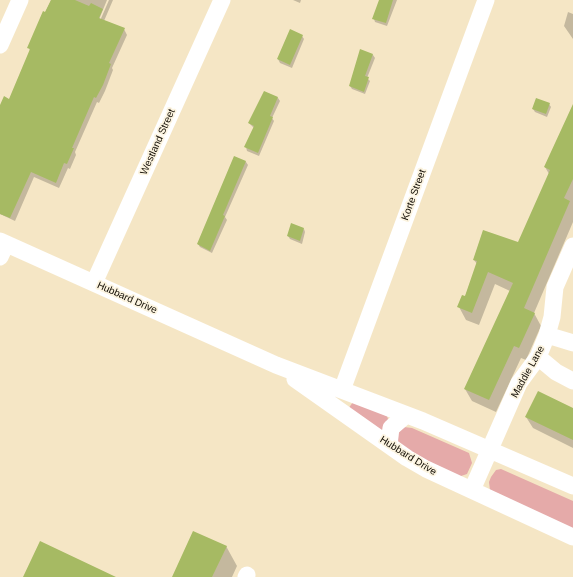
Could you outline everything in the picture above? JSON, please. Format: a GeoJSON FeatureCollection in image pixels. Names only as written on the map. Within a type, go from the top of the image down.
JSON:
{"type":"FeatureCollection","features":[{"type":"Feature","properties":{"kind":"street"},"geometry":{"type":"LineString","coordinates":[[0,45],[20,0]]}},
{"type":"Feature","properties":{"kind":"street","name":"Westland Street"},"geometry":{"type":"LineString","coordinates":[[94,283],[222,0]]}},
{"type":"Feature","properties":{"kind":"street","name":"Korte Street"},"geometry":{"type":"LineString","coordinates":[[342,390],[486,0]]}},
{"type":"Feature","properties":{"kind":"street","name":"Maddie Lane"},"geometry":{"type":"LineString","coordinates":[[472,490],[519,383],[538,357],[547,335],[552,317],[555,287],[573,246]]}},
{"type":"Feature","properties":{"kind":"street","name":"Hubbard Drive"},"geometry":{"type":"LineString","coordinates":[[2,248],[94,283],[276,365],[406,414],[573,486]]}},
{"type":"Feature","properties":{"kind":"street"},"geometry":{"type":"LineString","coordinates":[[547,335],[573,343]]}},
{"type":"Feature","properties":{"kind":"street"},"geometry":{"type":"LineString","coordinates":[[538,357],[562,376],[573,381]]}},
{"type":"Feature","properties":{"kind":"street","name":"Hubbard Drive"},"geometry":{"type":"LineString","coordinates":[[276,365],[389,445],[426,469],[573,537]]}},
{"type":"Feature","properties":{"kind":"street"},"geometry":{"type":"LineString","coordinates":[[389,445],[391,428],[406,414]]}},
{"type":"Feature","properties":{"kind":"shaded area"},"geometry":{"type":"Polygon","coordinates":[[[353,402],[387,416],[388,419],[380,434],[348,409],[353,402]]]}},
{"type":"Feature","properties":{"kind":"shaded area"},"geometry":{"type":"Polygon","coordinates":[[[404,427],[412,428],[469,453],[472,463],[467,474],[458,477],[397,445],[397,434],[404,427]]]}},
{"type":"Feature","properties":{"kind":"shaded area"},"geometry":{"type":"Polygon","coordinates":[[[501,469],[573,501],[573,529],[490,490],[489,482],[491,477],[496,470],[501,469]]]}},
{"type":"Feature","properties":{"kind":"building"},"geometry":{"type":"Polygon","coordinates":[[[51,0],[75,0],[89,6],[91,3],[103,9],[99,18],[125,28],[109,63],[111,64],[103,85],[96,98],[94,97],[72,148],[74,148],[67,164],[64,163],[56,183],[31,172],[10,218],[0,214],[0,105],[4,96],[9,99],[30,49],[27,48],[43,11],[45,12],[51,0]]]}},
{"type":"Feature","properties":{"kind":"building"},"geometry":{"type":"Polygon","coordinates":[[[379,0],[393,0],[386,23],[372,19],[379,0]]]}},
{"type":"Feature","properties":{"kind":"building"},"geometry":{"type":"Polygon","coordinates":[[[290,29],[303,35],[290,65],[277,59],[290,29]]]}},
{"type":"Feature","properties":{"kind":"building"},"geometry":{"type":"Polygon","coordinates":[[[360,49],[373,54],[365,76],[369,77],[364,92],[349,86],[360,49]]]}},
{"type":"Feature","properties":{"kind":"building"},"geometry":{"type":"Polygon","coordinates":[[[264,91],[278,97],[270,116],[273,117],[258,153],[244,147],[254,126],[248,123],[264,91]]]}},
{"type":"Feature","properties":{"kind":"building"},"geometry":{"type":"Polygon","coordinates":[[[536,98],[550,103],[546,114],[532,109],[536,98]]]}},
{"type":"Feature","properties":{"kind":"building"},"geometry":{"type":"Polygon","coordinates":[[[573,104],[573,179],[564,198],[570,201],[524,308],[535,313],[519,348],[514,346],[489,400],[464,389],[513,283],[488,272],[472,313],[457,307],[462,295],[465,296],[477,261],[473,260],[483,230],[518,242],[550,170],[544,167],[573,104]]]}},
{"type":"Feature","properties":{"kind":"building"},"geometry":{"type":"Polygon","coordinates":[[[234,156],[246,161],[223,215],[225,216],[210,251],[197,244],[234,156]]]}},
{"type":"Feature","properties":{"kind":"building"},"geometry":{"type":"Polygon","coordinates":[[[291,223],[304,228],[300,241],[287,236],[291,223]]]}},
{"type":"Feature","properties":{"kind":"building"},"geometry":{"type":"Polygon","coordinates":[[[538,391],[573,408],[573,440],[525,417],[538,391]]]}},
{"type":"Feature","properties":{"kind":"building"},"geometry":{"type":"Polygon","coordinates":[[[193,531],[227,546],[212,577],[172,577],[193,531]]]}},
{"type":"Feature","properties":{"kind":"building"},"geometry":{"type":"Polygon","coordinates":[[[40,541],[116,577],[23,577],[40,541]]]}}]}
